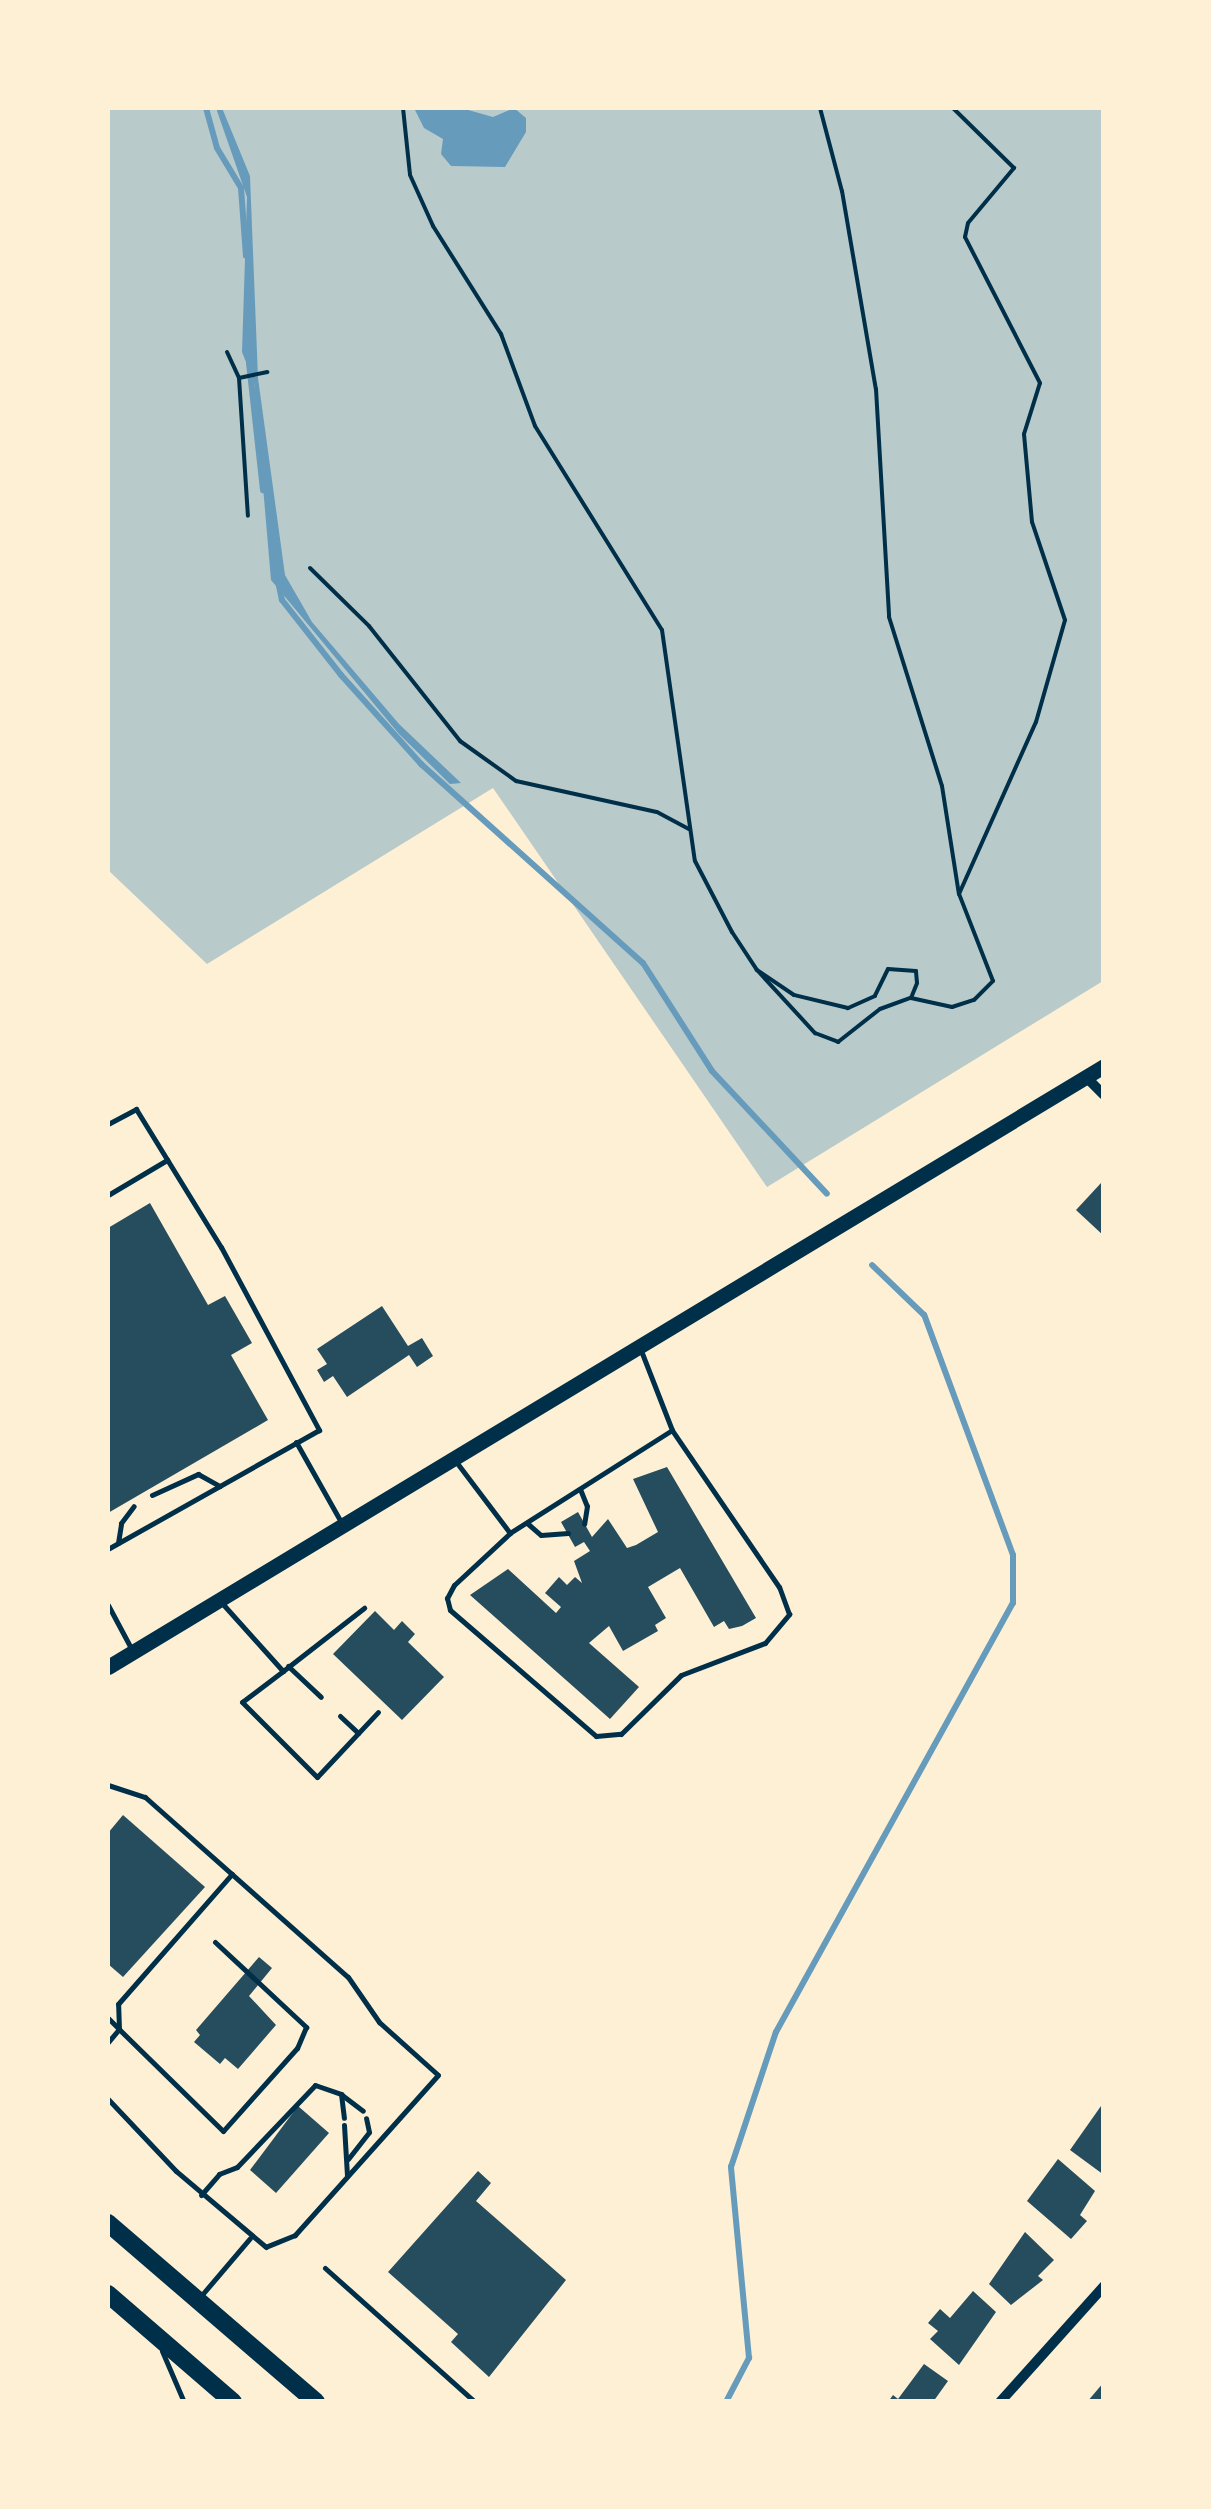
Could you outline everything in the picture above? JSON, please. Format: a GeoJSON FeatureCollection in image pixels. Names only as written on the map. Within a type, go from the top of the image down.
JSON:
{"type":"FeatureCollection","features":[{"type":"Feature","properties":{"kind":"highway"},"geometry":{"type":"LineString","coordinates":[[108,2223],[316,2402]]}},
{"type":"Feature","properties":{"kind":"highway"},"geometry":{"type":"LineString","coordinates":[[108,2294],[233,2402]]}},
{"type":"Feature","properties":{"kind":"main road"},"geometry":{"type":"LineString","coordinates":[[108,1667],[1104,1066]]}},
{"type":"Feature","properties":{"kind":"street"},"geometry":{"type":"LineString","coordinates":[[1086,1078],[1104,1095]]}},
{"type":"Feature","properties":{"kind":"street"},"geometry":{"type":"LineString","coordinates":[[1000,2402],[1104,2286]]}},
{"type":"Feature","properties":{"kind":"lane"},"geometry":{"type":"LineString","coordinates":[[108,1124],[136,1108],[319,1430],[108,1549]]}},
{"type":"Feature","properties":{"kind":"lane"},"geometry":{"type":"LineString","coordinates":[[108,1195],[167,1160]]}},
{"type":"Feature","properties":{"kind":"lane"},"geometry":{"type":"LineString","coordinates":[[640,1348],[672,1430],[786,1601],[789,1614],[766,1643],[681,1675],[621,1734],[596,1736],[450,1610],[446,1598],[454,1585],[510,1533],[672,1430]]}},
{"type":"Feature","properties":{"kind":"lane"},"geometry":{"type":"LineString","coordinates":[[296,1442],[344,1528]]}},
{"type":"Feature","properties":{"kind":"lane"},"geometry":{"type":"LineString","coordinates":[[455,1460],[510,1533]]}},
{"type":"Feature","properties":{"kind":"lane"},"geometry":{"type":"LineString","coordinates":[[152,1495],[198,1474],[220,1486]]}},
{"type":"Feature","properties":{"kind":"lane"},"geometry":{"type":"LineString","coordinates":[[580,1488],[587,1506],[584,1524]]}},
{"type":"Feature","properties":{"kind":"lane"},"geometry":{"type":"LineString","coordinates":[[118,1543],[121,1523],[134,1506]]}},
{"type":"Feature","properties":{"kind":"lane"},"geometry":{"type":"LineString","coordinates":[[527,1523],[541,1535],[568,1533]]}},
{"type":"Feature","properties":{"kind":"lane"},"geometry":{"type":"LineString","coordinates":[[220,1600],[286,1668],[322,1697]]}},
{"type":"Feature","properties":{"kind":"lane"},"geometry":{"type":"LineString","coordinates":[[108,1605],[134,1652]]}},
{"type":"Feature","properties":{"kind":"lane"},"geometry":{"type":"LineString","coordinates":[[364,1608],[242,1702],[317,1777],[378,1712]]}},
{"type":"Feature","properties":{"kind":"lane"},"geometry":{"type":"LineString","coordinates":[[340,1716],[358,1732]]}},
{"type":"Feature","properties":{"kind":"lane"},"geometry":{"type":"LineString","coordinates":[[108,1785],[145,1797],[360,1993],[379,2022],[438,2075],[284,2243],[266,2248],[200,2194],[108,2099]]}},
{"type":"Feature","properties":{"kind":"lane"},"geometry":{"type":"LineString","coordinates":[[108,2042],[119,2029],[118,2004],[232,1874]]}},
{"type":"Feature","properties":{"kind":"lane"},"geometry":{"type":"LineString","coordinates":[[108,2018],[222,2131],[297,2048],[306,2027],[215,1942]]}},
{"type":"Feature","properties":{"kind":"lane"},"geometry":{"type":"LineString","coordinates":[[200,2194],[219,2174],[237,2168],[308,2089],[321,2084],[341,2094],[364,2115],[369,2132],[346,2161]]}},
{"type":"Feature","properties":{"kind":"lane"},"geometry":{"type":"LineString","coordinates":[[341,2094],[347,2176]]}},
{"type":"Feature","properties":{"kind":"lane"},"geometry":{"type":"LineString","coordinates":[[198,2300],[250,2238]]}},
{"type":"Feature","properties":{"kind":"lane"},"geometry":{"type":"LineString","coordinates":[[325,2268],[474,2402]]}},
{"type":"Feature","properties":{"kind":"lane"},"geometry":{"type":"LineString","coordinates":[[155,2334],[184,2402]]}},
{"type":"Feature","properties":{"kind":"path"},"geometry":{"type":"LineString","coordinates":[[403,108],[410,175],[432,226],[502,334],[535,426],[662,630],[695,861],[757,970],[815,1033],[838,1042],[880,1009],[911,998],[952,1007],[974,1000],[993,982],[959,894],[942,786],[889,617],[876,388],[842,191],[820,108]]}},
{"type":"Feature","properties":{"kind":"path"},"geometry":{"type":"LineString","coordinates":[[953,108],[1014,168],[968,222],[965,238],[1040,383],[1024,434],[1032,522],[1064,620],[1036,722],[959,894]]}},
{"type":"Feature","properties":{"kind":"path"},"geometry":{"type":"LineString","coordinates":[[226,352],[242,377],[248,516]]}},
{"type":"Feature","properties":{"kind":"path"},"geometry":{"type":"LineString","coordinates":[[242,377],[264,373]]}},
{"type":"Feature","properties":{"kind":"path"},"geometry":{"type":"LineString","coordinates":[[310,568],[369,626],[460,741],[516,781],[657,812],[689,829]]}},
{"type":"Feature","properties":{"kind":"path"},"geometry":{"type":"LineString","coordinates":[[757,970],[794,995],[848,1008],[874,996],[888,968],[904,966],[916,972],[911,998]]}},
{"type":"Feature","properties":{"kind":"shaded area"},"geometry":{"type":"Polygon","coordinates":[[[108,108],[1103,108],[1103,981],[767,1187],[493,788],[207,964],[108,870],[108,108]]]}},
{"type":"Feature","properties":{"kind":"water"},"geometry":{"type":"Polygon","coordinates":[[[216,108],[222,108],[250,176],[258,378],[285,575],[312,622],[399,724],[461,783],[450,784],[399,734],[271,580],[254,382],[242,352],[247,197],[216,108]]]}},
{"type":"Feature","properties":{"kind":"water"},"geometry":{"type":"Polygon","coordinates":[[[414,108],[461,108],[493,117],[514,108],[526,118],[526,132],[505,167],[451,166],[441,154],[443,139],[424,128],[414,108]]]}},
{"type":"Feature","properties":{"kind":"building"},"geometry":{"type":"Polygon","coordinates":[[[1101,1183],[1104,1185],[1104,1236],[1076,1210],[1101,1183]]]}},
{"type":"Feature","properties":{"kind":"building"},"geometry":{"type":"Polygon","coordinates":[[[150,1203],[208,1305],[225,1296],[252,1343],[231,1355],[268,1420],[108,1513],[108,1228],[150,1203]]]}},
{"type":"Feature","properties":{"kind":"building"},"geometry":{"type":"Polygon","coordinates":[[[382,1306],[408,1346],[422,1338],[433,1356],[417,1367],[409,1355],[347,1397],[333,1376],[324,1382],[317,1370],[327,1364],[317,1349],[382,1306]]]}},
{"type":"Feature","properties":{"kind":"building"},"geometry":{"type":"Polygon","coordinates":[[[667,1467],[756,1618],[729,1629],[724,1621],[714,1627],[680,1568],[648,1587],[666,1618],[655,1625],[658,1631],[623,1651],[609,1626],[589,1643],[639,1687],[610,1719],[470,1595],[508,1569],[556,1613],[561,1607],[545,1593],[559,1577],[567,1585],[575,1577],[582,1583],[574,1561],[590,1551],[584,1542],[575,1547],[561,1522],[578,1512],[592,1537],[608,1519],[627,1548],[636,1545],[658,1532],[633,1479],[667,1467]]]}},
{"type":"Feature","properties":{"kind":"building"},"geometry":{"type":"Polygon","coordinates":[[[375,1611],[394,1630],[402,1621],[415,1634],[408,1642],[444,1677],[402,1720],[333,1654],[375,1611]]]}},
{"type":"Feature","properties":{"kind":"building"},"geometry":{"type":"Polygon","coordinates":[[[123,1815],[205,1887],[123,1977],[108,1964],[108,1833],[123,1815]]]}},
{"type":"Feature","properties":{"kind":"building"},"geometry":{"type":"Polygon","coordinates":[[[259,1957],[272,1968],[249,1996],[276,2025],[238,2069],[225,2058],[220,2064],[194,2042],[200,2035],[196,2030],[259,1957]]]}},
{"type":"Feature","properties":{"kind":"building"},"geometry":{"type":"Polygon","coordinates":[[[298,2106],[329,2133],[276,2193],[250,2170],[298,2106]]]}},
{"type":"Feature","properties":{"kind":"building"},"geometry":{"type":"Polygon","coordinates":[[[1101,2106],[1104,2108],[1104,2175],[1070,2150],[1101,2106]]]}},
{"type":"Feature","properties":{"kind":"building"},"geometry":{"type":"Polygon","coordinates":[[[1058,2159],[1095,2191],[1080,2215],[1087,2221],[1071,2239],[1027,2201],[1058,2159]]]}},
{"type":"Feature","properties":{"kind":"building"},"geometry":{"type":"Polygon","coordinates":[[[478,2171],[491,2183],[476,2201],[566,2280],[489,2377],[451,2342],[458,2334],[388,2272],[478,2171]]]}},
{"type":"Feature","properties":{"kind":"building"},"geometry":{"type":"Polygon","coordinates":[[[1025,2232],[1054,2260],[1038,2276],[1043,2280],[1011,2305],[989,2284],[1025,2232]]]}},
{"type":"Feature","properties":{"kind":"building"},"geometry":{"type":"Polygon","coordinates":[[[973,2291],[996,2312],[959,2365],[930,2339],[938,2331],[928,2323],[940,2309],[950,2318],[973,2291]]]}},
{"type":"Feature","properties":{"kind":"building"},"geometry":{"type":"Polygon","coordinates":[[[924,2364],[948,2381],[933,2402],[888,2402],[893,2395],[898,2399],[924,2364]]]}},
{"type":"Feature","properties":{"kind":"building"},"geometry":{"type":"Polygon","coordinates":[[[1104,2382],[1104,2402],[1087,2402],[1104,2382]]]}},
{"type":"Feature","properties":{"kind":"waterway"},"geometry":{"type":"LineString","coordinates":[[206,108],[217,148],[241,188],[246,256]]}},
{"type":"Feature","properties":{"kind":"waterway"},"geometry":{"type":"LineString","coordinates":[[249,363],[263,490]]}},
{"type":"Feature","properties":{"kind":"waterway"},"geometry":{"type":"LineString","coordinates":[[279,586],[282,600],[341,675],[421,764],[643,963],[712,1071],[827,1194]]}},
{"type":"Feature","properties":{"kind":"waterway"},"geometry":{"type":"LineString","coordinates":[[726,2402],[749,2358],[731,2167],[776,2032],[1013,1603],[1013,1555],[924,1315],[872,1265]]}}]}
